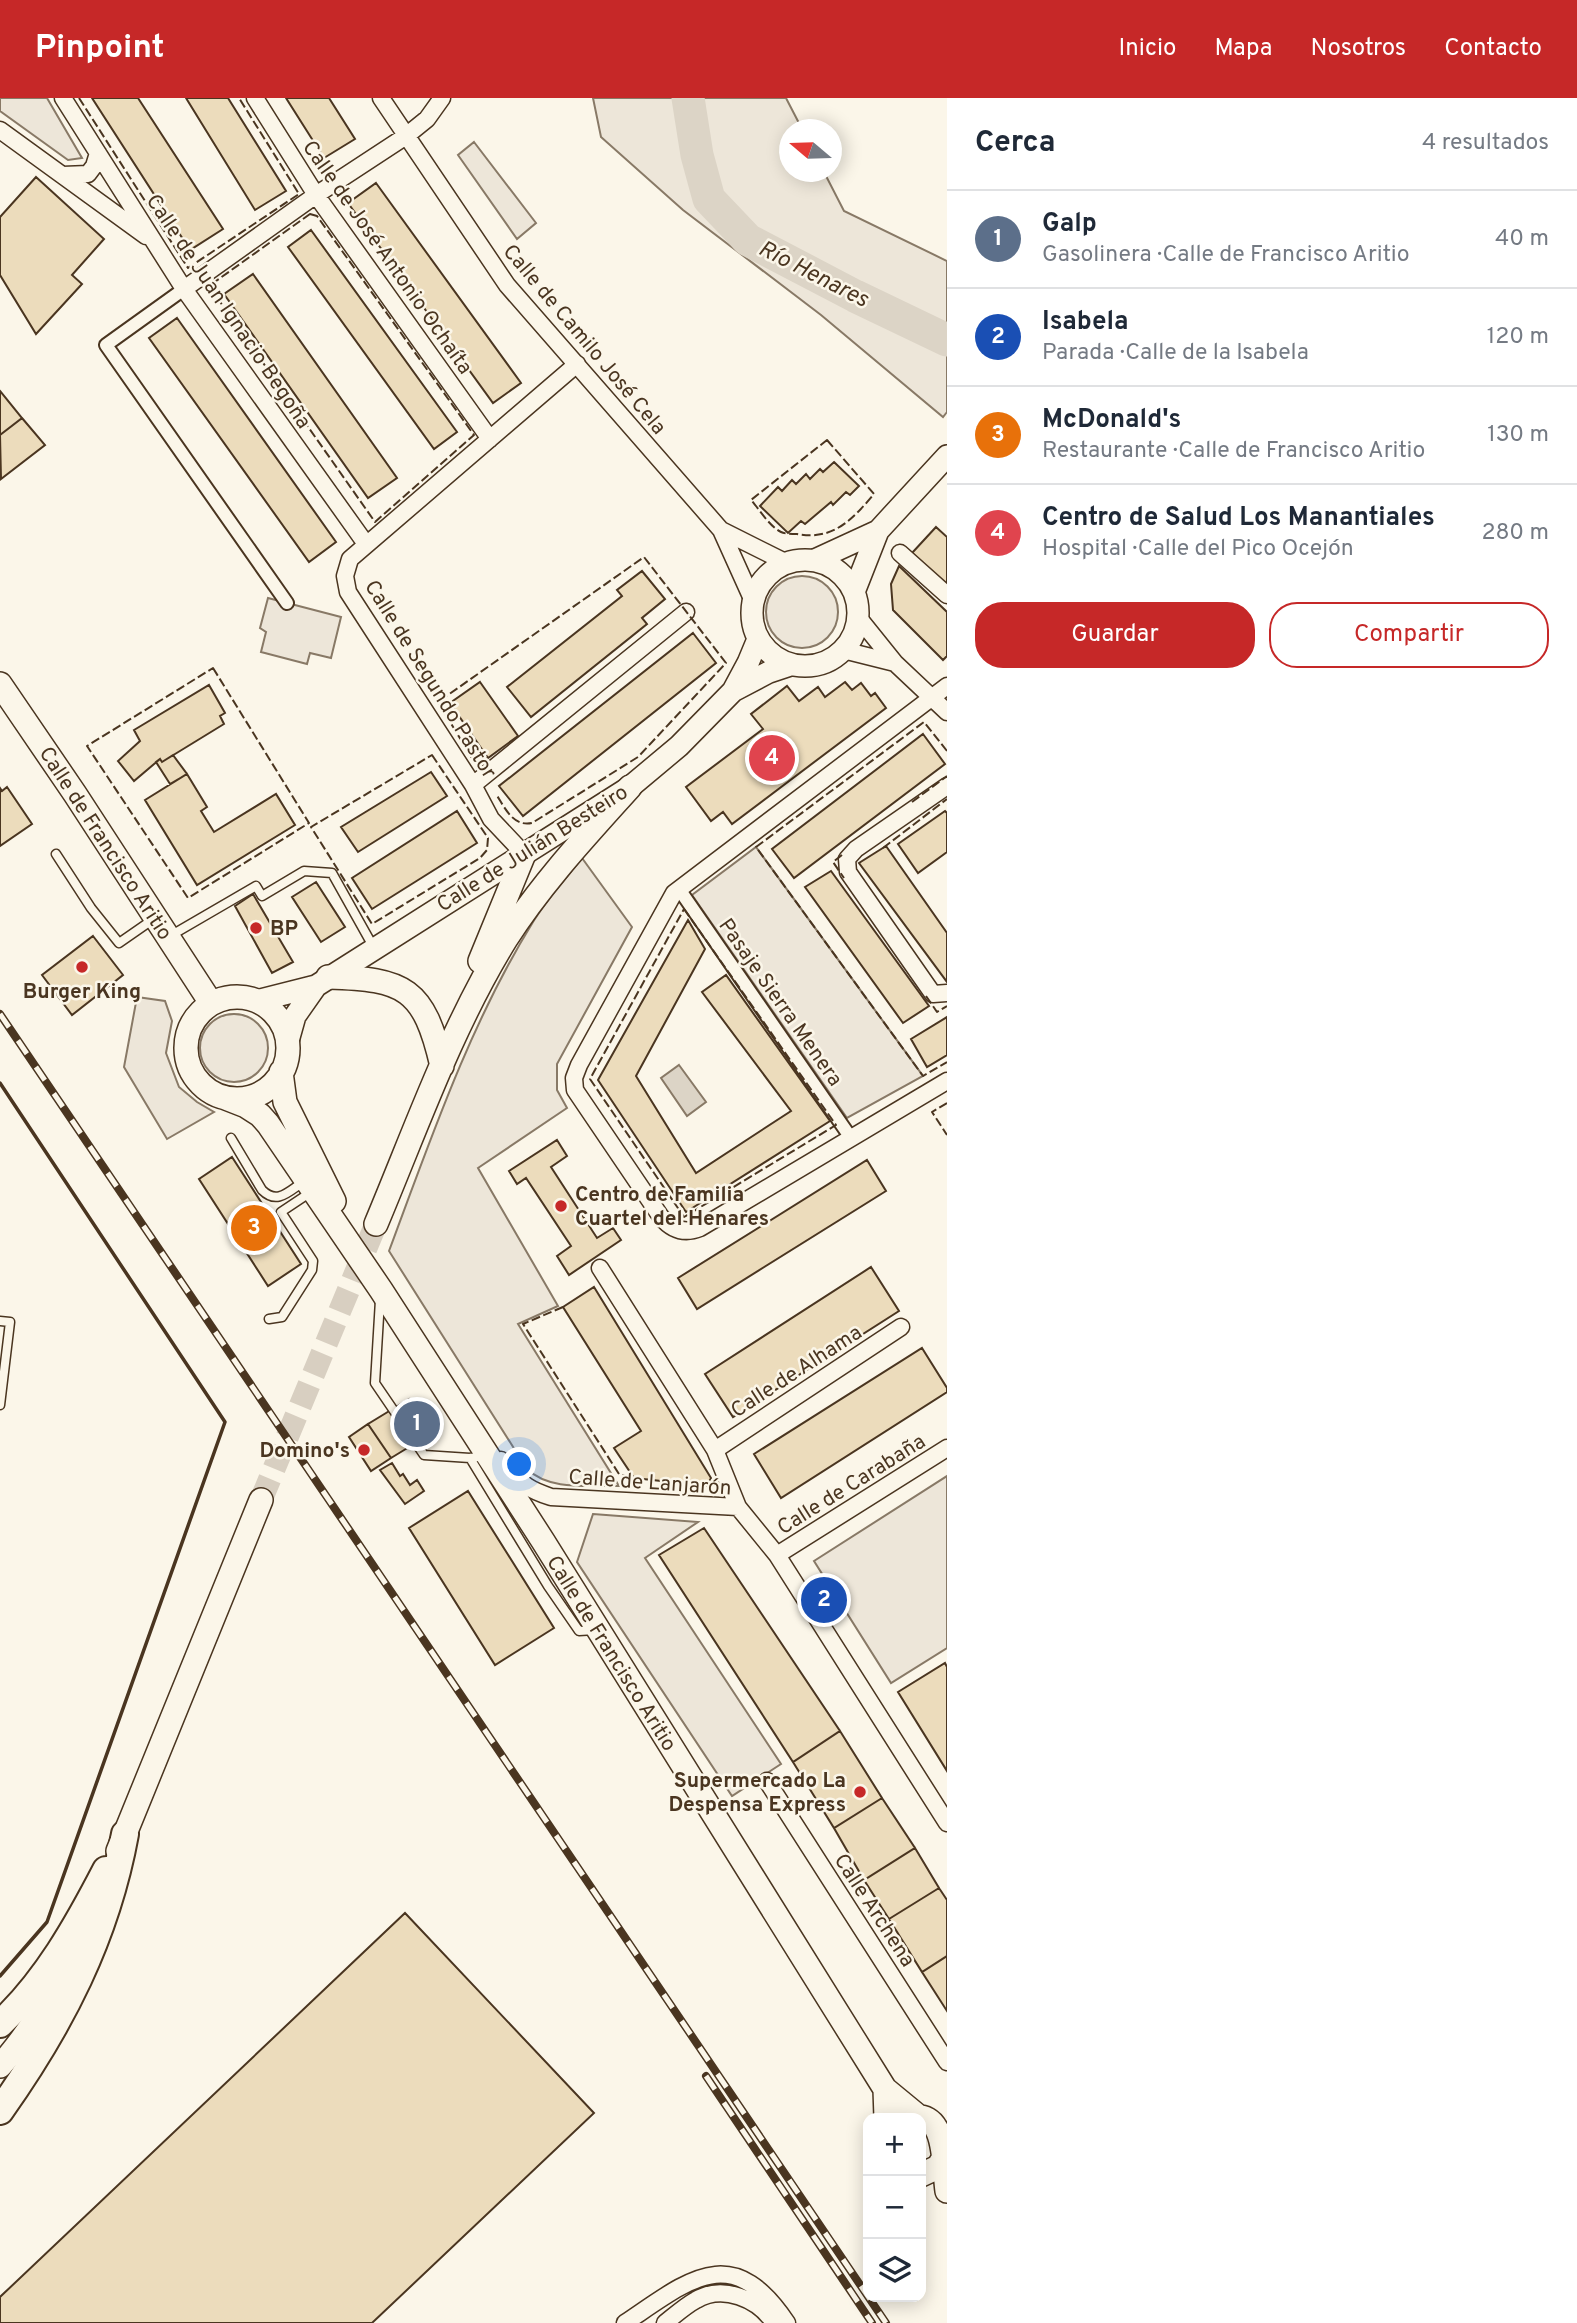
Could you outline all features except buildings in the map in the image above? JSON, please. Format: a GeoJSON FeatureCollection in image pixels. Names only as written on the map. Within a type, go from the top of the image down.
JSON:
{"type":"FeatureCollection","features":[{"type":"Feature","properties":{"kind":"main road","name":"Calle de Francisco Aritio"},"geometry":{"type":"LineString","coordinates":[[0,684],[211,1003]]}},
{"type":"Feature","properties":{"kind":"main road"},"geometry":{"type":"LineString","coordinates":[[376,1224],[442,1066],[486,975],[518,922],[559,867],[630,787]]}},
{"type":"Feature","properties":{"kind":"main road"},"geometry":{"type":"LineString","coordinates":[[442,1066],[452,1027],[524,854]]}},
{"type":"Feature","properties":{"kind":"main road"},"geometry":{"type":"LineString","coordinates":[[322,981],[382,981],[406,992],[426,1013],[442,1066]]}},
{"type":"Feature","properties":{"kind":"main road"},"geometry":{"type":"LineString","coordinates":[[228,997],[246,997],[256,1001],[275,1013],[284,1026],[288,1041],[286,1058],[281,1072],[271,1086],[257,1095],[240,1099],[223,1097],[205,1088],[192,1074],[186,1055],[187,1035],[196,1017],[211,1003],[228,997]]}},
{"type":"Feature","properties":{"kind":"main road","name":"Calle de Francisco Aritio"},"geometry":{"type":"LineString","coordinates":[[281,1072],[285,1102],[294,1122],[381,1290],[495,1483],[598,1630],[885,2090],[936,2130]]}},
{"type":"Feature","properties":{"kind":"main road","name":"Calle de Francisco Aritio"},"geometry":{"type":"LineString","coordinates":[[223,1097],[260,1115],[381,1290]]}},
{"type":"Feature","properties":{"kind":"main road"},"geometry":{"type":"LineString","coordinates":[[0,2066],[24,2037],[58,1983],[96,1902],[261,1500]]}},
{"type":"Feature","properties":{"kind":"main road"},"geometry":{"type":"LineString","coordinates":[[0,2025],[36,1986],[61,1951],[125,1834]]}},
{"type":"Feature","properties":{"kind":"main road"},"geometry":{"type":"LineString","coordinates":[[0,2111],[34,2062],[79,1980],[116,1880],[125,1834]]}},
{"type":"Feature","properties":{"kind":"main road","name":"Calle de Francisco Aritio"},"geometry":{"type":"LineString","coordinates":[[885,2090],[886,2113]]}},
{"type":"Feature","properties":{"kind":"main road"},"geometry":{"type":"LineString","coordinates":[[923,2176],[938,2167],[936,2130]]}},
{"type":"Feature","properties":{"kind":"main road"},"geometry":{"type":"LineString","coordinates":[[936,2130],[947,2193]]}},
{"type":"Feature","properties":{"kind":"main road"},"geometry":{"type":"LineString","coordinates":[[926,2180],[947,2193]]}},
{"type":"Feature","properties":{"kind":"street","name":"Calle de Juan Ignacio Begoña"},"geometry":{"type":"LineString","coordinates":[[63,98],[184,289],[366,544]]}},
{"type":"Feature","properties":{"kind":"street","name":"Calle de José Antonio Ochaíta"},"geometry":{"type":"LineString","coordinates":[[255,98],[316,195],[490,439]]}},
{"type":"Feature","properties":{"kind":"street","name":"Calle de Camilo José Cela"},"geometry":{"type":"LineString","coordinates":[[381,98],[507,285],[721,530],[753,601]]}},
{"type":"Feature","properties":{"kind":"street"},"geometry":{"type":"LineString","coordinates":[[287,603],[106,345],[316,195],[406,136],[427,119],[442,98]]}},
{"type":"Feature","properties":{"kind":"street"},"geometry":{"type":"LineString","coordinates":[[0,130],[154,241]]}},
{"type":"Feature","properties":{"kind":"street"},"geometry":{"type":"LineString","coordinates":[[63,175],[88,174],[99,153]]}},
{"type":"Feature","properties":{"kind":"street","name":"Calle de Segundo Pastor"},"geometry":{"type":"LineString","coordinates":[[524,854],[491,819],[348,592],[345,576],[350,559],[366,544],[577,364]]}},
{"type":"Feature","properties":{"kind":"street"},"geometry":{"type":"LineString","coordinates":[[854,592],[878,531],[947,456]]}},
{"type":"Feature","properties":{"kind":"street","name":"Calle de Camilo José Cela"},"geometry":{"type":"LineString","coordinates":[[721,530],[787,563]]}},
{"type":"Feature","properties":{"kind":"street"},"geometry":{"type":"LineString","coordinates":[[815,561],[878,531]]}},
{"type":"Feature","properties":{"kind":"street"},"geometry":{"type":"LineString","coordinates":[[900,554],[947,595]]}},
{"type":"Feature","properties":{"kind":"street"},"geometry":{"type":"LineString","coordinates":[[800,560],[815,561],[838,571],[854,592],[858,617],[854,635],[843,650],[824,663],[802,667],[790,665],[777,659],[758,639],[751,614],[753,601],[760,584],[771,571],[800,560]]}},
{"type":"Feature","properties":{"kind":"street"},"geometry":{"type":"LineString","coordinates":[[472,785],[686,612]]}},
{"type":"Feature","properties":{"kind":"street"},"geometry":{"type":"LineString","coordinates":[[858,617],[895,663],[947,712]]}},
{"type":"Feature","properties":{"kind":"street","name":"Calle de Julián Besteiro"},"geometry":{"type":"LineString","coordinates":[[733,691],[758,639]]}},
{"type":"Feature","properties":{"kind":"street"},"geometry":{"type":"LineString","coordinates":[[843,650],[895,663]]}},
{"type":"Feature","properties":{"kind":"street","name":"Calle de Julián Besteiro"},"geometry":{"type":"LineString","coordinates":[[256,1001],[322,981],[524,854],[630,787],[679,746],[733,691],[769,672],[790,665]]}},
{"type":"Feature","properties":{"kind":"street"},"geometry":{"type":"LineString","coordinates":[[947,685],[680,889],[668,901],[574,1078],[575,1090],[662,1217],[672,1227],[685,1231],[695,1230],[947,1081]]}},
{"type":"Feature","properties":{"kind":"street"},"geometry":{"type":"LineString","coordinates":[[947,786],[856,849],[847,859],[848,872],[933,994],[947,993]]}},
{"type":"Feature","properties":{"kind":"street","name":"Pasaje Sierra Menera"},"geometry":{"type":"LineString","coordinates":[[680,889],[851,1138]]}},
{"type":"Feature","properties":{"kind":"street","name":"Calle de Julián Besteiro"},"geometry":{"type":"LineString","coordinates":[[288,1041],[295,1016],[322,981]]}},
{"type":"Feature","properties":{"kind":"street"},"geometry":{"type":"LineString","coordinates":[[600,1268],[715,1450],[738,1507]]}},
{"type":"Feature","properties":{"kind":"street","name":"Calle de Alhama"},"geometry":{"type":"LineString","coordinates":[[715,1450],[901,1327]]}},
{"type":"Feature","properties":{"kind":"street","name":"Calle de Carabaña"},"geometry":{"type":"LineString","coordinates":[[777,1555],[947,1448]]}},
{"type":"Feature","properties":{"kind":"street","name":"Calle de Lanjarón"},"geometry":{"type":"LineString","coordinates":[[478,1452],[503,1461],[519,1482],[531,1490],[551,1497],[738,1507],[777,1555],[947,1823]]}},
{"type":"Feature","properties":{"kind":"street","name":"Calle Archena"},"geometry":{"type":"LineString","coordinates":[[767,1781],[947,2062]]}},
{"type":"Feature","properties":{"kind":"street"},"geometry":{"type":"LineString","coordinates":[[625,2323],[684,2284],[704,2275],[727,2274],[760,2289],[787,2323]]}},
{"type":"Feature","properties":{"kind":"street"},"geometry":{"type":"LineString","coordinates":[[665,2323],[697,2298],[718,2293],[745,2298],[768,2315],[774,2323]]}},
{"type":"Feature","properties":{"kind":"lane"},"geometry":{"type":"LineString","coordinates":[[56,854],[91,908],[119,943],[161,928],[256,886],[262,896],[304,871],[332,873],[374,948]]}},
{"type":"Feature","properties":{"kind":"lane"},"geometry":{"type":"LineString","coordinates":[[231,1138],[267,1196],[280,1198],[309,1186]]}},
{"type":"Feature","properties":{"kind":"lane"},"geometry":{"type":"LineString","coordinates":[[269,1319],[282,1317],[312,1270],[313,1261],[281,1212],[309,1186]]}},
{"type":"Feature","properties":{"kind":"lane"},"geometry":{"type":"LineString","coordinates":[[381,1290],[375,1383],[424,1455],[478,1452]]}},
{"type":"Feature","properties":{"kind":"lane"},"geometry":{"type":"LineString","coordinates":[[0,1321],[10,1322],[0,1405]]}},
{"type":"Feature","properties":{"kind":"shaded area"},"geometry":{"type":"Polygon","coordinates":[[[0,98],[47,98],[82,158],[68,160],[0,111],[0,98]]]}},
{"type":"Feature","properties":{"kind":"shaded area"},"geometry":{"type":"Polygon","coordinates":[[[593,98],[786,98],[797,119],[779,119],[779,182],[829,182],[844,211],[947,261],[947,412],[943,417],[821,315],[683,210],[601,137],[593,98]]]}},
{"type":"Feature","properties":{"kind":"shaded area"},"geometry":{"type":"Polygon","coordinates":[[[474,142],[536,223],[517,239],[458,155],[474,142]]]}},
{"type":"Feature","properties":{"kind":"shaded area"},"geometry":{"type":"Polygon","coordinates":[[[809,576],[828,586],[836,598],[836,626],[828,638],[816,646],[795,648],[776,638],[768,626],[766,605],[776,586],[788,578],[809,576]]]}},
{"type":"Feature","properties":{"kind":"shaded area"},"geometry":{"type":"Polygon","coordinates":[[[268,598],[341,617],[331,658],[310,653],[307,664],[261,652],[266,632],[260,628],[268,598]]]}},
{"type":"Feature","properties":{"kind":"shaded area"},"geometry":{"type":"Polygon","coordinates":[[[756,847],[923,1076],[847,1118],[692,895],[756,847]]]}},
{"type":"Feature","properties":{"kind":"shaded area"},"geometry":{"type":"Polygon","coordinates":[[[582,858],[632,927],[557,1064],[557,1090],[567,1108],[478,1168],[558,1306],[518,1324],[619,1486],[558,1484],[536,1476],[527,1469],[389,1251],[453,1082],[490,1001],[538,914],[582,858]]]}},
{"type":"Feature","properties":{"kind":"shaded area"},"geometry":{"type":"Polygon","coordinates":[[[137,997],[165,1001],[172,1021],[166,1053],[179,1087],[214,1112],[167,1139],[124,1067],[137,997]]]}},
{"type":"Feature","properties":{"kind":"shaded area"},"geometry":{"type":"Polygon","coordinates":[[[234,1014],[247,1017],[258,1024],[265,1035],[268,1048],[265,1061],[258,1072],[247,1079],[234,1082],[221,1079],[210,1072],[203,1061],[200,1048],[203,1035],[210,1024],[221,1017],[234,1014]]]}},
{"type":"Feature","properties":{"kind":"shaded area"},"geometry":{"type":"Polygon","coordinates":[[[679,1065],[706,1102],[687,1116],[661,1078],[679,1065]]]}},
{"type":"Feature","properties":{"kind":"shaded area"},"geometry":{"type":"Polygon","coordinates":[[[947,1476],[947,1648],[891,1683],[814,1561],[947,1476]]]}},
{"type":"Feature","properties":{"kind":"shaded area"},"geometry":{"type":"Polygon","coordinates":[[[593,1514],[698,1522],[645,1558],[781,1764],[732,1796],[577,1562],[593,1514]]]}},
{"type":"Feature","properties":{"kind":"waterway","name":"Río Henares"},"geometry":{"type":"LineString","coordinates":[[688,98],[697,155],[709,199],[748,240],[947,340]]}},
{"type":"Feature","properties":{"kind":"tunnel"},"geometry":{"type":"LineString","coordinates":[[261,1500],[376,1224]]}},
{"type":"Feature","properties":{"kind":"railway"},"geometry":{"type":"LineString","coordinates":[[0,1014],[886,2323]]}},
{"type":"Feature","properties":{"kind":"railway"},"geometry":{"type":"LineString","coordinates":[[706,2076],[872,2323]]}},
{"type":"Feature","properties":{"kind":"fence"},"geometry":{"type":"LineString","coordinates":[[79,98],[188,268],[299,194],[239,98]]}},
{"type":"Feature","properties":{"kind":"fence"},"geometry":{"type":"LineString","coordinates":[[310,214],[317,216],[474,435],[375,522],[209,286],[310,214]]}},
{"type":"Feature","properties":{"kind":"fence"},"geometry":{"type":"LineString","coordinates":[[827,440],[874,494],[858,512],[832,531],[810,535],[787,534],[777,530],[751,500],[827,440]]}},
{"type":"Feature","properties":{"kind":"fence"},"geometry":{"type":"LineString","coordinates":[[488,758],[475,763],[438,702],[644,557],[726,663],[638,757],[532,823],[515,819],[496,794]]}},
{"type":"Feature","properties":{"kind":"fence"},"geometry":{"type":"LineString","coordinates":[[213,668],[309,823],[188,898],[87,746],[213,668]]}},
{"type":"Feature","properties":{"kind":"fence"},"geometry":{"type":"LineString","coordinates":[[947,751],[924,722],[756,847],[923,1076],[947,1062]]}},
{"type":"Feature","properties":{"kind":"fence"},"geometry":{"type":"LineString","coordinates":[[432,755],[488,838],[487,850],[480,858],[372,924],[311,827],[432,755]]}},
{"type":"Feature","properties":{"kind":"fence"},"geometry":{"type":"LineString","coordinates":[[912,802],[947,776]]}},
{"type":"Feature","properties":{"kind":"fence"},"geometry":{"type":"LineString","coordinates":[[883,848],[947,799]]}},
{"type":"Feature","properties":{"kind":"fence"},"geometry":{"type":"LineString","coordinates":[[842,855],[833,862],[844,878]]}},
{"type":"Feature","properties":{"kind":"fence"},"geometry":{"type":"LineString","coordinates":[[684,909],[836,1125],[684,1217],[590,1079],[684,909]]}},
{"type":"Feature","properties":{"kind":"fence"},"geometry":{"type":"LineString","coordinates":[[926,996],[937,1012],[947,1006]]}},
{"type":"Feature","properties":{"kind":"fence"},"geometry":{"type":"LineString","coordinates":[[947,1103],[932,1112],[947,1135]]}},
{"type":"Feature","properties":{"kind":"fence"},"geometry":{"type":"LineString","coordinates":[[563,1307],[523,1324],[619,1474],[634,1478]]}},
{"type":"Feature","properties":{"kind":"wall"},"geometry":{"type":"LineString","coordinates":[[0,1083],[225,1422],[47,1922],[0,1976]]}},
{"type":"Feature","properties":{"kind":"place","name":"Centro de Salud Los Manantiales"},"geometry":{"type":"Point","coordinates":[772,758]}},
{"type":"Feature","properties":{"kind":"place","name":"BP"},"geometry":{"type":"Point","coordinates":[256,928]}},
{"type":"Feature","properties":{"kind":"place","name":"Burger King"},"geometry":{"type":"Point","coordinates":[82,967]}},
{"type":"Feature","properties":{"kind":"place","name":"Centro de Familia Cuartel del Henares"},"geometry":{"type":"Point","coordinates":[561,1206]}},
{"type":"Feature","properties":{"kind":"place","name":"McDonald's"},"geometry":{"type":"Point","coordinates":[254,1228]}},
{"type":"Feature","properties":{"kind":"place","name":"Galp"},"geometry":{"type":"Point","coordinates":[417,1424]}},
{"type":"Feature","properties":{"kind":"place","name":"Domino's"},"geometry":{"type":"Point","coordinates":[364,1450]}},
{"type":"Feature","properties":{"kind":"place","name":"Isabela"},"geometry":{"type":"Point","coordinates":[824,1600]}},
{"type":"Feature","properties":{"kind":"place","name":"Supermercado La Despensa Express"},"geometry":{"type":"Point","coordinates":[860,1792]}}]}
